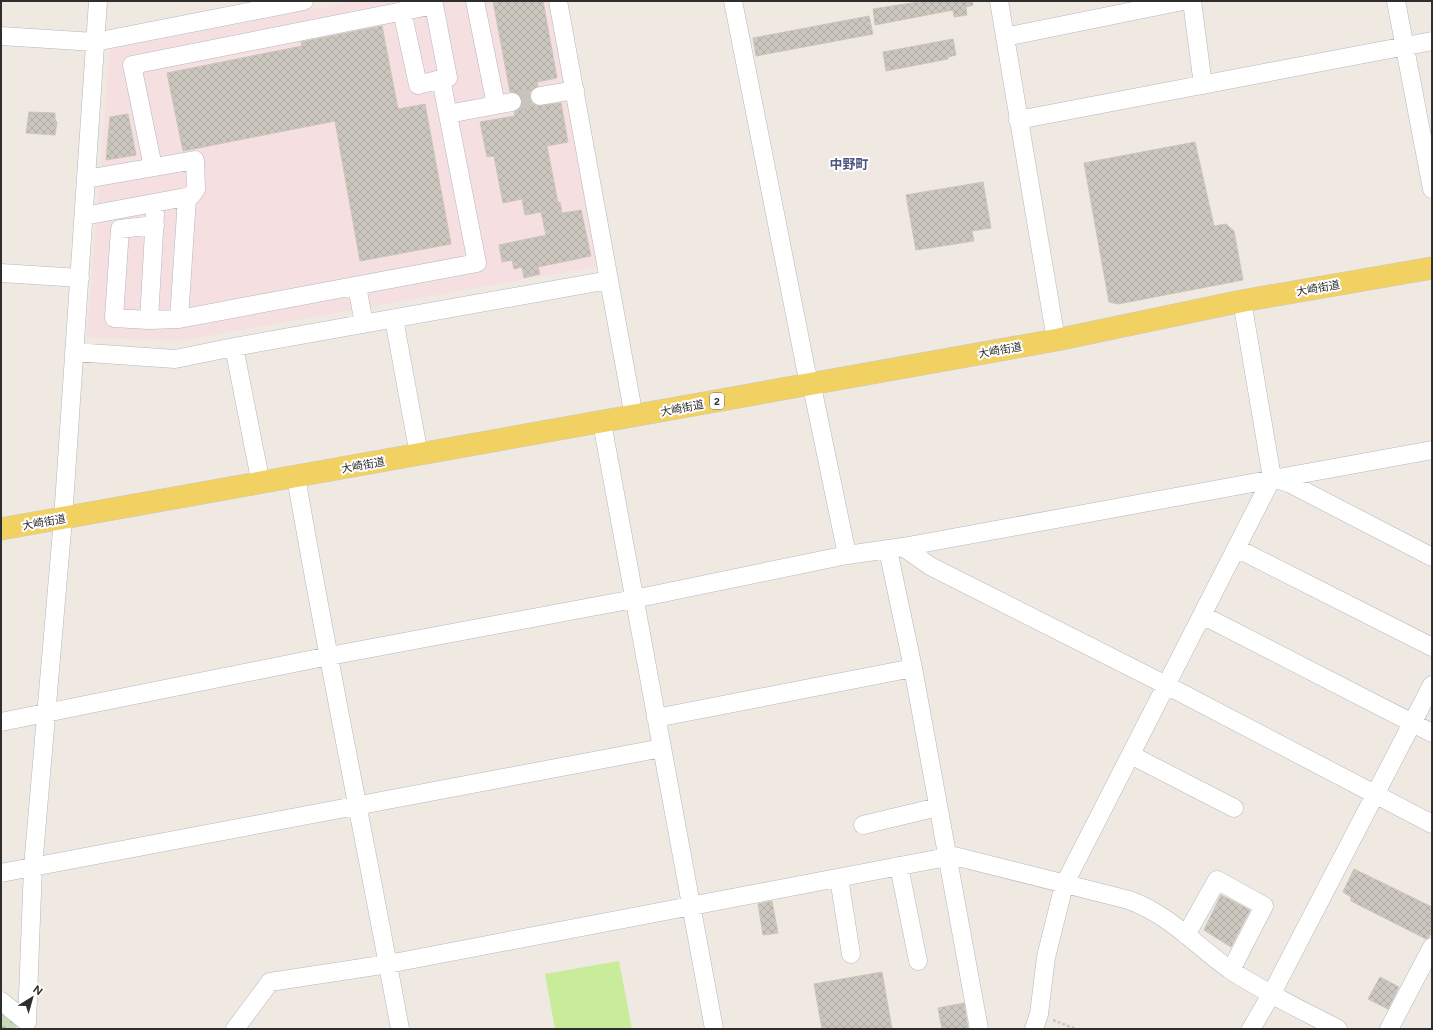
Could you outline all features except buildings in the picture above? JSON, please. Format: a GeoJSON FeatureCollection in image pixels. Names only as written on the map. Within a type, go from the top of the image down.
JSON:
{"type":"FeatureCollection","features":[{"type":"Feature","properties":{"kind":"main road","name":"大崎街道"},"geometry":{"type":"LineString","coordinates":[[1,529],[602,423],[1056,340],[1242,301],[1432,268]]}},
{"type":"Feature","properties":{"kind":"street"},"geometry":{"type":"LineString","coordinates":[[29,1026],[33,867],[63,519],[98,1]]}},
{"type":"Feature","properties":{"kind":"street"},"geometry":{"type":"LineString","coordinates":[[1,36],[95,42],[304,1]]}},
{"type":"Feature","properties":{"kind":"street"},"geometry":{"type":"LineString","coordinates":[[448,114],[504,103],[475,1]]}},
{"type":"Feature","properties":{"kind":"street"},"geometry":{"type":"LineString","coordinates":[[558,1],[634,417]]}},
{"type":"Feature","properties":{"kind":"street"},"geometry":{"type":"LineString","coordinates":[[733,1],[810,384],[847,555]]}},
{"type":"Feature","properties":{"kind":"street"},"geometry":{"type":"LineString","coordinates":[[999,1],[1056,340]]}},
{"type":"Feature","properties":{"kind":"street"},"geometry":{"type":"LineString","coordinates":[[1005,37],[1183,1]]}},
{"type":"Feature","properties":{"kind":"street"},"geometry":{"type":"LineString","coordinates":[[1192,1],[1204,86]]}},
{"type":"Feature","properties":{"kind":"street"},"geometry":{"type":"LineString","coordinates":[[1396,1],[1405,48],[1426,129],[1432,189]]}},
{"type":"Feature","properties":{"kind":"street"},"geometry":{"type":"LineString","coordinates":[[153,167],[132,65],[434,4],[448,78],[418,85],[402,11]]}},
{"type":"Feature","properties":{"kind":"street"},"geometry":{"type":"LineString","coordinates":[[1018,120],[1405,48],[1432,41]]}},
{"type":"Feature","properties":{"kind":"street"},"geometry":{"type":"LineString","coordinates":[[155,225],[120,229],[114,318],[149,320],[179,319],[477,263],[441,79]]}},
{"type":"Feature","properties":{"kind":"street"},"geometry":{"type":"LineString","coordinates":[[540,96],[575,90]]}},
{"type":"Feature","properties":{"kind":"street"},"geometry":{"type":"LineString","coordinates":[[84,216],[187,198],[194,193],[196,189],[195,160],[86,179]]}},
{"type":"Feature","properties":{"kind":"street"},"geometry":{"type":"LineString","coordinates":[[179,319],[187,198]]}},
{"type":"Feature","properties":{"kind":"street"},"geometry":{"type":"LineString","coordinates":[[149,320],[156,203]]}},
{"type":"Feature","properties":{"kind":"street"},"geometry":{"type":"LineString","coordinates":[[1,273],[80,278]]}},
{"type":"Feature","properties":{"kind":"street"},"geometry":{"type":"LineString","coordinates":[[74,352],[175,360],[234,347],[609,280]]}},
{"type":"Feature","properties":{"kind":"street"},"geometry":{"type":"LineString","coordinates":[[357,286],[364,324]]}},
{"type":"Feature","properties":{"kind":"street"},"geometry":{"type":"LineString","coordinates":[[1036,1022],[1046,957],[1064,885],[1272,478],[1242,301]]}},
{"type":"Feature","properties":{"kind":"street"},"geometry":{"type":"LineString","coordinates":[[394,319],[419,455]]}},
{"type":"Feature","properties":{"kind":"street"},"geometry":{"type":"LineString","coordinates":[[234,347],[261,484]]}},
{"type":"Feature","properties":{"kind":"street"},"geometry":{"type":"LineString","coordinates":[[602,423],[714,1029]]}},
{"type":"Feature","properties":{"kind":"street"},"geometry":{"type":"LineString","coordinates":[[1,722],[328,657],[634,599],[847,555],[895,549],[1272,478],[1432,450]]}},
{"type":"Feature","properties":{"kind":"street"},"geometry":{"type":"LineString","coordinates":[[296,477],[328,657],[359,806],[400,1029]]}},
{"type":"Feature","properties":{"kind":"street"},"geometry":{"type":"LineString","coordinates":[[1272,478],[1289,483],[1432,557]]}},
{"type":"Feature","properties":{"kind":"street"},"geometry":{"type":"LineString","coordinates":[[1236,548],[1432,647]]}},
{"type":"Feature","properties":{"kind":"street"},"geometry":{"type":"LineString","coordinates":[[895,549],[913,668],[979,1029]]}},
{"type":"Feature","properties":{"kind":"street"},"geometry":{"type":"LineString","coordinates":[[895,549],[1166,686],[1432,824]]}},
{"type":"Feature","properties":{"kind":"street"},"geometry":{"type":"LineString","coordinates":[[1202,615],[1432,733]]}},
{"type":"Feature","properties":{"kind":"street"},"geometry":{"type":"LineString","coordinates":[[656,718],[913,668]]}},
{"type":"Feature","properties":{"kind":"street"},"geometry":{"type":"LineString","coordinates":[[1251,1029],[1272,993],[1376,796],[1432,686]]}},
{"type":"Feature","properties":{"kind":"street"},"geometry":{"type":"LineString","coordinates":[[1,874],[662,748]]}},
{"type":"Feature","properties":{"kind":"street"},"geometry":{"type":"LineString","coordinates":[[1131,755],[1234,808]]}},
{"type":"Feature","properties":{"kind":"street"},"geometry":{"type":"LineString","coordinates":[[863,824],[938,807]]}},
{"type":"Feature","properties":{"kind":"street"},"geometry":{"type":"LineString","coordinates":[[235,1029],[270,982],[388,964],[954,856],[1064,885],[1129,900],[1145,906],[1164,917],[1202,949],[1231,970],[1337,1029]]}},
{"type":"Feature","properties":{"kind":"street"},"geometry":{"type":"LineString","coordinates":[[899,866],[918,961]]}},
{"type":"Feature","properties":{"kind":"street"},"geometry":{"type":"LineString","coordinates":[[839,878],[851,954]]}},
{"type":"Feature","properties":{"kind":"street"},"geometry":{"type":"LineString","coordinates":[[1186,934],[1217,880],[1264,906],[1231,970]]}},
{"type":"Feature","properties":{"kind":"street"},"geometry":{"type":"LineString","coordinates":[[1389,1029],[1432,947]]}},
{"type":"Feature","properties":{"kind":"street"},"geometry":{"type":"LineString","coordinates":[[1,1001],[29,1026]]}},
{"type":"Feature","properties":{"kind":"path"},"geometry":{"type":"LineString","coordinates":[[1036,1022],[1076,1029]]}},
{"type":"Feature","properties":{"kind":"shaded area"},"geometry":{"type":"Polygon","coordinates":[[[355,1],[551,1],[599,266],[178,341],[87,337],[110,49],[355,1]]]}},
{"type":"Feature","properties":{"kind":"green space"},"geometry":{"type":"Polygon","coordinates":[[[619,961],[632,1029],[555,1029],[545,974],[619,961]]]}},
{"type":"Feature","properties":{"kind":"green space"},"geometry":{"type":"Polygon","coordinates":[[[1,1007],[18,1025],[14,1029],[1,1029],[1,1007]]]}},
{"type":"Feature","properties":{"kind":"tunnel"},"geometry":{"type":"LineString","coordinates":[[512,102],[540,96]]}},
{"type":"Feature","properties":{"kind":"district","name":"中野町"},"geometry":{"type":"Point","coordinates":[849,164]}}]}
